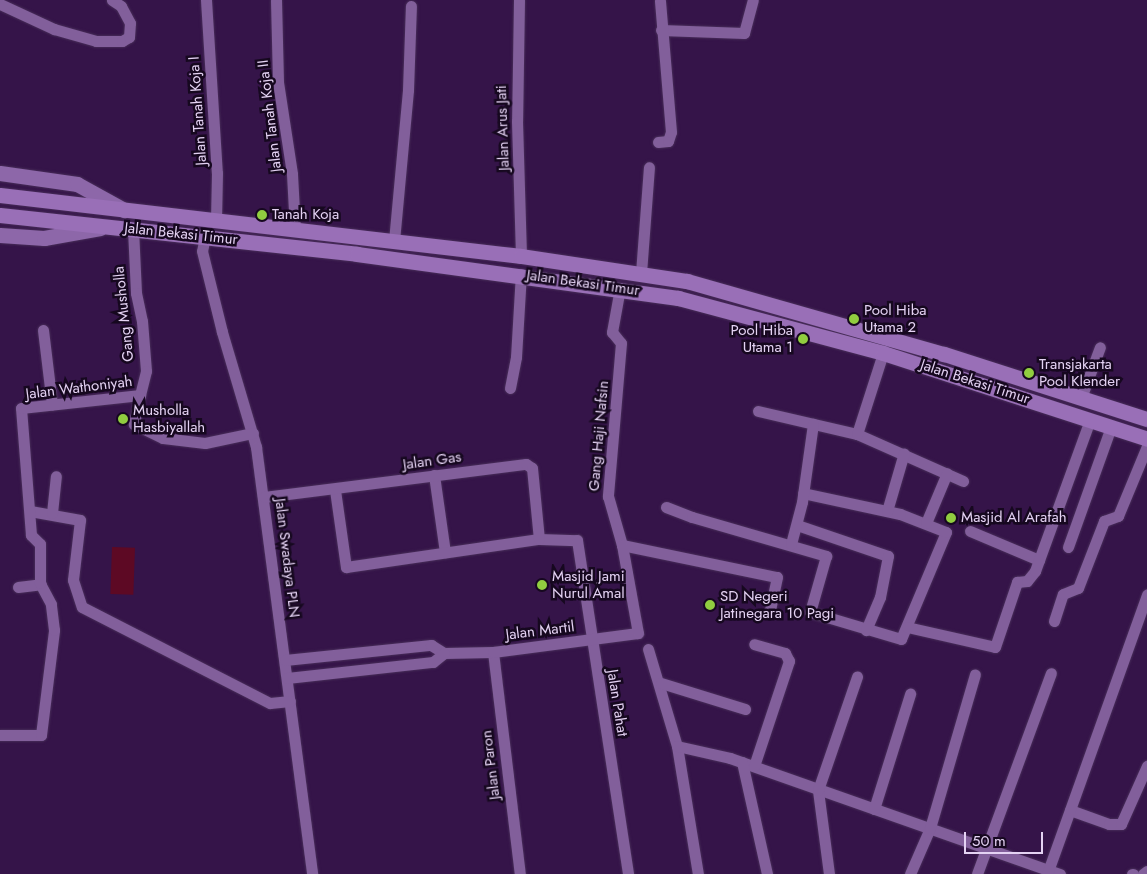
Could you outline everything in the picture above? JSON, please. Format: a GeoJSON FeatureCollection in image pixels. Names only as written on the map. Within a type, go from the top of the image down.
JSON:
{"type":"FeatureCollection","features":[{"type":"Feature","properties":{"kind":"main road"},"geometry":{"type":"LineString","coordinates":[[0,173],[77,184],[124,210]]}},
{"type":"Feature","properties":{"kind":"main road","name":"Jalan Bekasi Timur"},"geometry":{"type":"LineString","coordinates":[[0,195],[521,256],[641,273],[778,305],[1147,419]]}},
{"type":"Feature","properties":{"kind":"main road","name":"Jalan Bekasi Timur"},"geometry":{"type":"LineString","coordinates":[[0,215],[186,234],[204,244],[521,274],[620,288],[723,307],[883,353],[1147,439]]}},
{"type":"Feature","properties":{"kind":"main road"},"geometry":{"type":"LineString","coordinates":[[0,235],[44,238],[106,227]]}},
{"type":"Feature","properties":{"kind":"street"},"geometry":{"type":"LineString","coordinates":[[0,4],[54,29],[87,39],[122,41],[129,37],[130,24],[121,6],[112,0]]}},
{"type":"Feature","properties":{"kind":"street","name":"Jalan Tanah Koja I"},"geometry":{"type":"LineString","coordinates":[[206,0],[217,173],[216,220]]}},
{"type":"Feature","properties":{"kind":"street","name":"Jalan Tanah Koja II"},"geometry":{"type":"LineString","coordinates":[[276,0],[278,82],[292,174],[295,229]]}},
{"type":"Feature","properties":{"kind":"street","name":"Jalan Arus Jati"},"geometry":{"type":"LineString","coordinates":[[519,0],[517,120],[521,256]]}},
{"type":"Feature","properties":{"kind":"street"},"geometry":{"type":"LineString","coordinates":[[658,142],[668,141],[671,132],[660,0]]}},
{"type":"Feature","properties":{"kind":"street"},"geometry":{"type":"LineString","coordinates":[[661,30],[744,33],[753,0]]}},
{"type":"Feature","properties":{"kind":"street"},"geometry":{"type":"LineString","coordinates":[[394,241],[408,90],[411,6]]}},
{"type":"Feature","properties":{"kind":"street"},"geometry":{"type":"LineString","coordinates":[[641,273],[649,167]]}},
{"type":"Feature","properties":{"kind":"street","name":"Gang Musholla"},"geometry":{"type":"LineString","coordinates":[[133,229],[136,293],[142,321],[146,371],[140,395]]}},
{"type":"Feature","properties":{"kind":"street","name":"Jalan Swadaya PLN"},"geometry":{"type":"LineString","coordinates":[[204,244],[222,332],[253,433],[264,497],[312,874]]}},
{"type":"Feature","properties":{"kind":"street"},"geometry":{"type":"LineString","coordinates":[[510,388],[516,358],[521,274]]}},
{"type":"Feature","properties":{"kind":"street","name":"Gang Haji Nafsin"},"geometry":{"type":"LineString","coordinates":[[620,288],[612,332],[621,343],[608,496],[622,545],[638,633]]}},
{"type":"Feature","properties":{"kind":"street"},"geometry":{"type":"LineString","coordinates":[[43,330],[52,404]]}},
{"type":"Feature","properties":{"kind":"street"},"geometry":{"type":"LineString","coordinates":[[1081,398],[1100,347]]}},
{"type":"Feature","properties":{"kind":"street"},"geometry":{"type":"LineString","coordinates":[[857,434],[883,353]]}},
{"type":"Feature","properties":{"kind":"street","name":"Jalan Wathoniyah"},"geometry":{"type":"LineString","coordinates":[[30,510],[21,408],[140,395],[134,424],[163,438],[206,443],[253,433]]}},
{"type":"Feature","properties":{"kind":"street"},"geometry":{"type":"LineString","coordinates":[[758,411],[857,434],[904,453],[963,481]]}},
{"type":"Feature","properties":{"kind":"street"},"geometry":{"type":"LineString","coordinates":[[906,627],[995,647],[1018,582],[1028,580],[1039,560],[1090,420]]}},
{"type":"Feature","properties":{"kind":"street"},"geometry":{"type":"LineString","coordinates":[[791,544],[803,493],[813,424]]}},
{"type":"Feature","properties":{"kind":"street"},"geometry":{"type":"LineString","coordinates":[[1068,547],[1111,428]]}},
{"type":"Feature","properties":{"kind":"street"},"geometry":{"type":"LineString","coordinates":[[1054,621],[1062,594],[1078,588],[1104,521],[1118,516],[1147,446]]}},
{"type":"Feature","properties":{"kind":"street"},"geometry":{"type":"LineString","coordinates":[[887,511],[904,453]]}},
{"type":"Feature","properties":{"kind":"street","name":"Jalan Gas"},"geometry":{"type":"LineString","coordinates":[[264,497],[530,466],[539,539]]}},
{"type":"Feature","properties":{"kind":"street"},"geometry":{"type":"LineString","coordinates":[[926,523],[947,473]]}},
{"type":"Feature","properties":{"kind":"street"},"geometry":{"type":"LineString","coordinates":[[52,513],[56,476]]}},
{"type":"Feature","properties":{"kind":"street"},"geometry":{"type":"LineString","coordinates":[[434,476],[445,552]]}},
{"type":"Feature","properties":{"kind":"street"},"geometry":{"type":"LineString","coordinates":[[335,490],[346,567],[539,539]]}},
{"type":"Feature","properties":{"kind":"street"},"geometry":{"type":"LineString","coordinates":[[666,506],[692,517],[791,544],[827,557],[810,612],[901,639],[946,535],[926,523],[887,511],[803,493]]}},
{"type":"Feature","properties":{"kind":"street"},"geometry":{"type":"LineString","coordinates":[[0,735],[38,736],[42,733],[54,628],[51,604],[41,584],[40,544],[30,535],[30,510],[80,520],[73,580],[79,605],[107,621],[152,640],[270,702],[290,701]]}},
{"type":"Feature","properties":{"kind":"street"},"geometry":{"type":"LineString","coordinates":[[797,525],[888,556],[880,597],[866,630]]}},
{"type":"Feature","properties":{"kind":"street"},"geometry":{"type":"LineString","coordinates":[[970,531],[1039,560]]}},
{"type":"Feature","properties":{"kind":"street","name":"Jalan Pahat"},"geometry":{"type":"LineString","coordinates":[[539,539],[575,538],[579,545],[628,874]]}},
{"type":"Feature","properties":{"kind":"street"},"geometry":{"type":"LineString","coordinates":[[622,545],[777,577],[770,611]]}},
{"type":"Feature","properties":{"kind":"street"},"geometry":{"type":"LineString","coordinates":[[18,587],[41,584]]}},
{"type":"Feature","properties":{"kind":"street"},"geometry":{"type":"LineString","coordinates":[[1048,872],[1147,594]]}},
{"type":"Feature","properties":{"kind":"street","name":"Jalan Martil"},"geometry":{"type":"LineString","coordinates":[[285,660],[431,645],[444,653],[493,652],[638,633]]}},
{"type":"Feature","properties":{"kind":"street"},"geometry":{"type":"LineString","coordinates":[[754,644],[785,653],[789,661],[754,766]]}},
{"type":"Feature","properties":{"kind":"street"},"geometry":{"type":"LineString","coordinates":[[648,650],[661,683],[677,746],[698,874]]}},
{"type":"Feature","properties":{"kind":"street","name":"Jalan Paron"},"geometry":{"type":"LineString","coordinates":[[493,652],[520,874]]}},
{"type":"Feature","properties":{"kind":"street","name":"Jalan Martil"},"geometry":{"type":"LineString","coordinates":[[287,678],[433,662],[444,653]]}},
{"type":"Feature","properties":{"kind":"street"},"geometry":{"type":"LineString","coordinates":[[977,874],[988,849],[1051,672]]}},
{"type":"Feature","properties":{"kind":"street"},"geometry":{"type":"LineString","coordinates":[[910,874],[930,828],[975,674]]}},
{"type":"Feature","properties":{"kind":"street"},"geometry":{"type":"LineString","coordinates":[[828,874],[818,790],[857,677]]}},
{"type":"Feature","properties":{"kind":"street"},"geometry":{"type":"LineString","coordinates":[[661,683],[745,709]]}},
{"type":"Feature","properties":{"kind":"street"},"geometry":{"type":"LineString","coordinates":[[874,809],[910,694]]}},
{"type":"Feature","properties":{"kind":"street"},"geometry":{"type":"LineString","coordinates":[[677,746],[754,766],[1048,872],[1060,874]]}},
{"type":"Feature","properties":{"kind":"street"},"geometry":{"type":"LineString","coordinates":[[742,762],[768,874]]}},
{"type":"Feature","properties":{"kind":"street"},"geometry":{"type":"LineString","coordinates":[[1070,810],[1109,824],[1121,824],[1147,766]]}},
{"type":"Feature","properties":{"kind":"street"},"geometry":{"type":"LineString","coordinates":[[1143,874],[1147,871]]}},
{"type":"Feature","properties":{"kind":"shaded area"},"geometry":{"type":"Polygon","coordinates":[[[112,547],[135,548],[133,595],[110,594],[112,547]]]}},
{"type":"Feature","properties":{"kind":"place","name":"Tanah Koja"},"geometry":{"type":"Point","coordinates":[262,215]}},
{"type":"Feature","properties":{"kind":"place","name":"Pool Hiba Utama 2"},"geometry":{"type":"Point","coordinates":[854,319]}},
{"type":"Feature","properties":{"kind":"place","name":"Pool Hiba Utama 1"},"geometry":{"type":"Point","coordinates":[803,339]}},
{"type":"Feature","properties":{"kind":"place","name":"Transjakarta Pool Klender"},"geometry":{"type":"Point","coordinates":[1029,373]}},
{"type":"Feature","properties":{"kind":"place","name":"Musholla Hasbiyallah"},"geometry":{"type":"Point","coordinates":[123,419]}},
{"type":"Feature","properties":{"kind":"place","name":"Masjid Al Arafah"},"geometry":{"type":"Point","coordinates":[951,518]}},
{"type":"Feature","properties":{"kind":"place","name":"Masjid Jami Nurul Amal"},"geometry":{"type":"Point","coordinates":[542,585]}},
{"type":"Feature","properties":{"kind":"place","name":"SD Negeri Jatinegara 10 Pagi"},"geometry":{"type":"Point","coordinates":[710,605]}}]}
